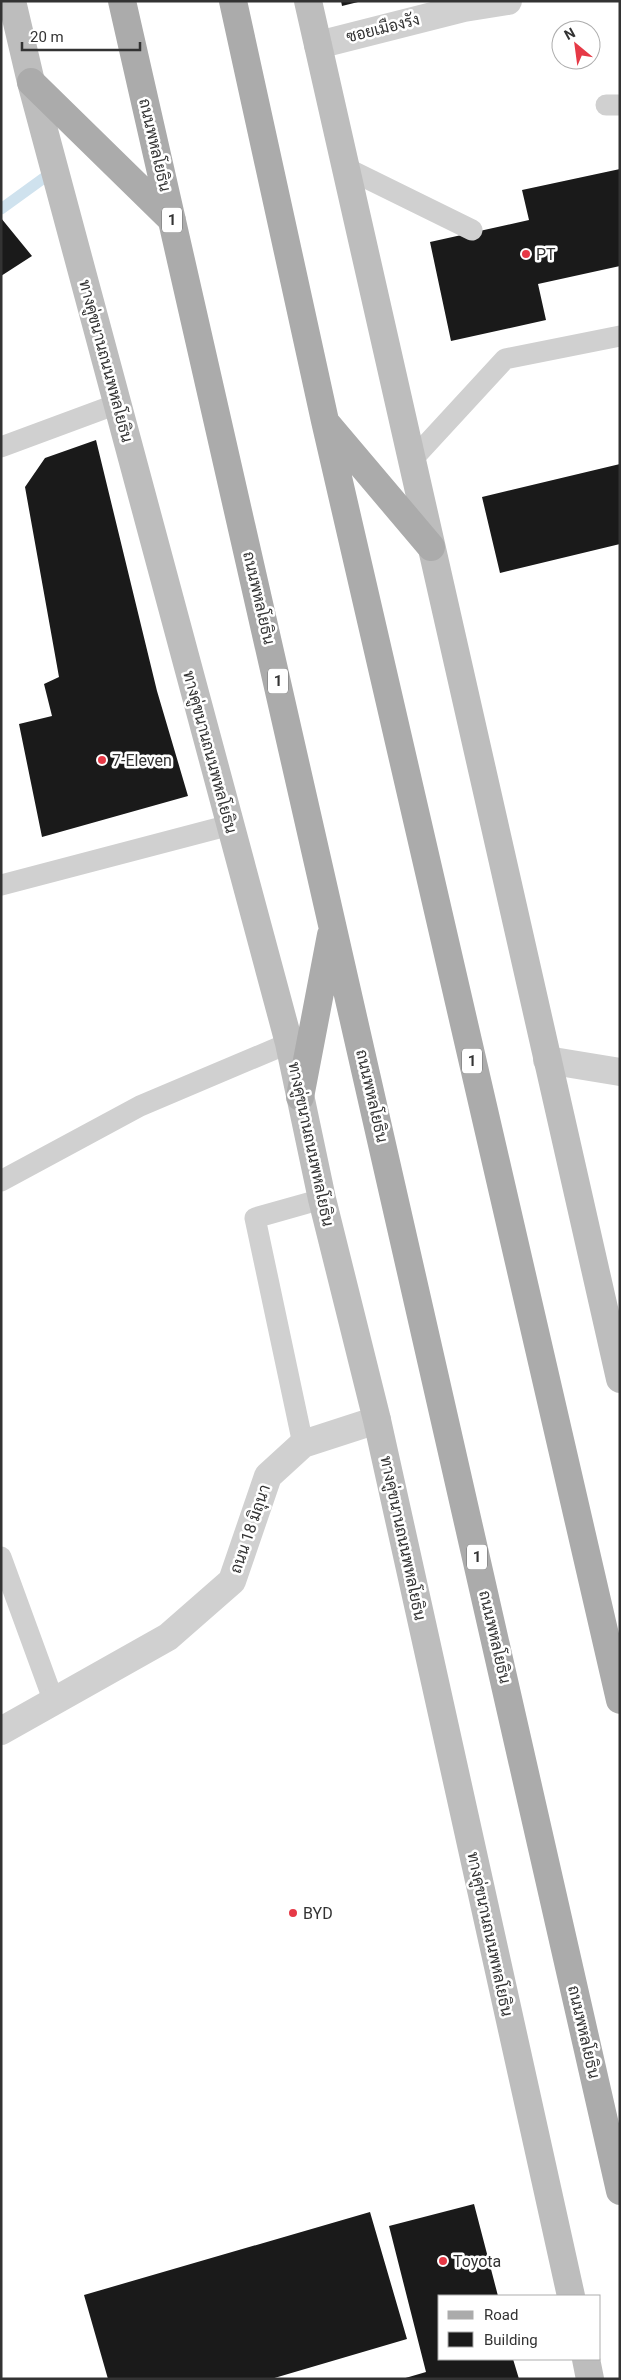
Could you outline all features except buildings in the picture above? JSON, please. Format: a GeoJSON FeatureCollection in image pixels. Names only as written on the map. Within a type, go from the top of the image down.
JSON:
{"type":"FeatureCollection","features":[{"type":"Feature","properties":{"kind":"main road","name":"ถนนพหลโยธิน"},"geometry":{"type":"LineString","coordinates":[[122,1],[620,2191]]}},
{"type":"Feature","properties":{"kind":"main road","name":"1"},"geometry":{"type":"LineString","coordinates":[[233,1],[325,421],[620,1700]]}},
{"type":"Feature","properties":{"kind":"main road"},"geometry":{"type":"LineString","coordinates":[[308,1],[620,1379]]}},
{"type":"Feature","properties":{"kind":"main road","name":"ทางคู่ขนานถนนพหลโยธิน"},"geometry":{"type":"LineString","coordinates":[[10,17],[31,82],[289,1043],[322,1199],[377,1420],[571,2295]]}},
{"type":"Feature","properties":{"kind":"main road"},"geometry":{"type":"LineString","coordinates":[[31,82],[172,220]]}},
{"type":"Feature","properties":{"kind":"main road"},"geometry":{"type":"LineString","coordinates":[[325,421],[431,547]]}},
{"type":"Feature","properties":{"kind":"main road"},"geometry":{"type":"LineString","coordinates":[[300,1097],[333,924]]}},
{"type":"Feature","properties":{"kind":"main road"},"geometry":{"type":"LineString","coordinates":[[586,2360],[590,2379]]}},
{"type":"Feature","properties":{"kind":"street","name":"ซอยเมืองรัง"},"geometry":{"type":"LineString","coordinates":[[318,44],[464,8],[508,1]]}},
{"type":"Feature","properties":{"kind":"street"},"geometry":{"type":"LineString","coordinates":[[547,1060],[620,1072]]}},
{"type":"Feature","properties":{"kind":"street","name":"ถนน 18 มิถุนา"},"geometry":{"type":"LineString","coordinates":[[1,1731],[168,1637],[232,1581],[268,1476],[303,1444],[377,1420]]}},
{"type":"Feature","properties":{"kind":"lane"},"geometry":{"type":"LineString","coordinates":[[346,168],[472,230]]}},
{"type":"Feature","properties":{"kind":"lane"},"geometry":{"type":"LineString","coordinates":[[412,460],[505,359],[620,336]]}},
{"type":"Feature","properties":{"kind":"lane"},"geometry":{"type":"LineString","coordinates":[[1,447],[117,404]]}},
{"type":"Feature","properties":{"kind":"lane"},"geometry":{"type":"LineString","coordinates":[[1,885],[230,825]]}},
{"type":"Feature","properties":{"kind":"lane"},"geometry":{"type":"LineString","coordinates":[[1,1181],[140,1106],[289,1043]]}},
{"type":"Feature","properties":{"kind":"lane"},"geometry":{"type":"LineString","coordinates":[[303,1444],[255,1218],[322,1199]]}},
{"type":"Feature","properties":{"kind":"lane"},"geometry":{"type":"LineString","coordinates":[[1,1556],[54,1702]]}},
{"type":"Feature","properties":{"kind":"waterway"},"geometry":{"type":"LineString","coordinates":[[1,209],[48,175]]}},
{"type":"Feature","properties":{"kind":"place","name":"PT"},"geometry":{"type":"Point","coordinates":[526,254]}},
{"type":"Feature","properties":{"kind":"place","name":"7-Eleven"},"geometry":{"type":"Point","coordinates":[102,760]}},
{"type":"Feature","properties":{"kind":"place","name":"BYD"},"geometry":{"type":"Point","coordinates":[293,1913]}},
{"type":"Feature","properties":{"kind":"place","name":"Toyota"},"geometry":{"type":"Point","coordinates":[443,2261]}}]}
